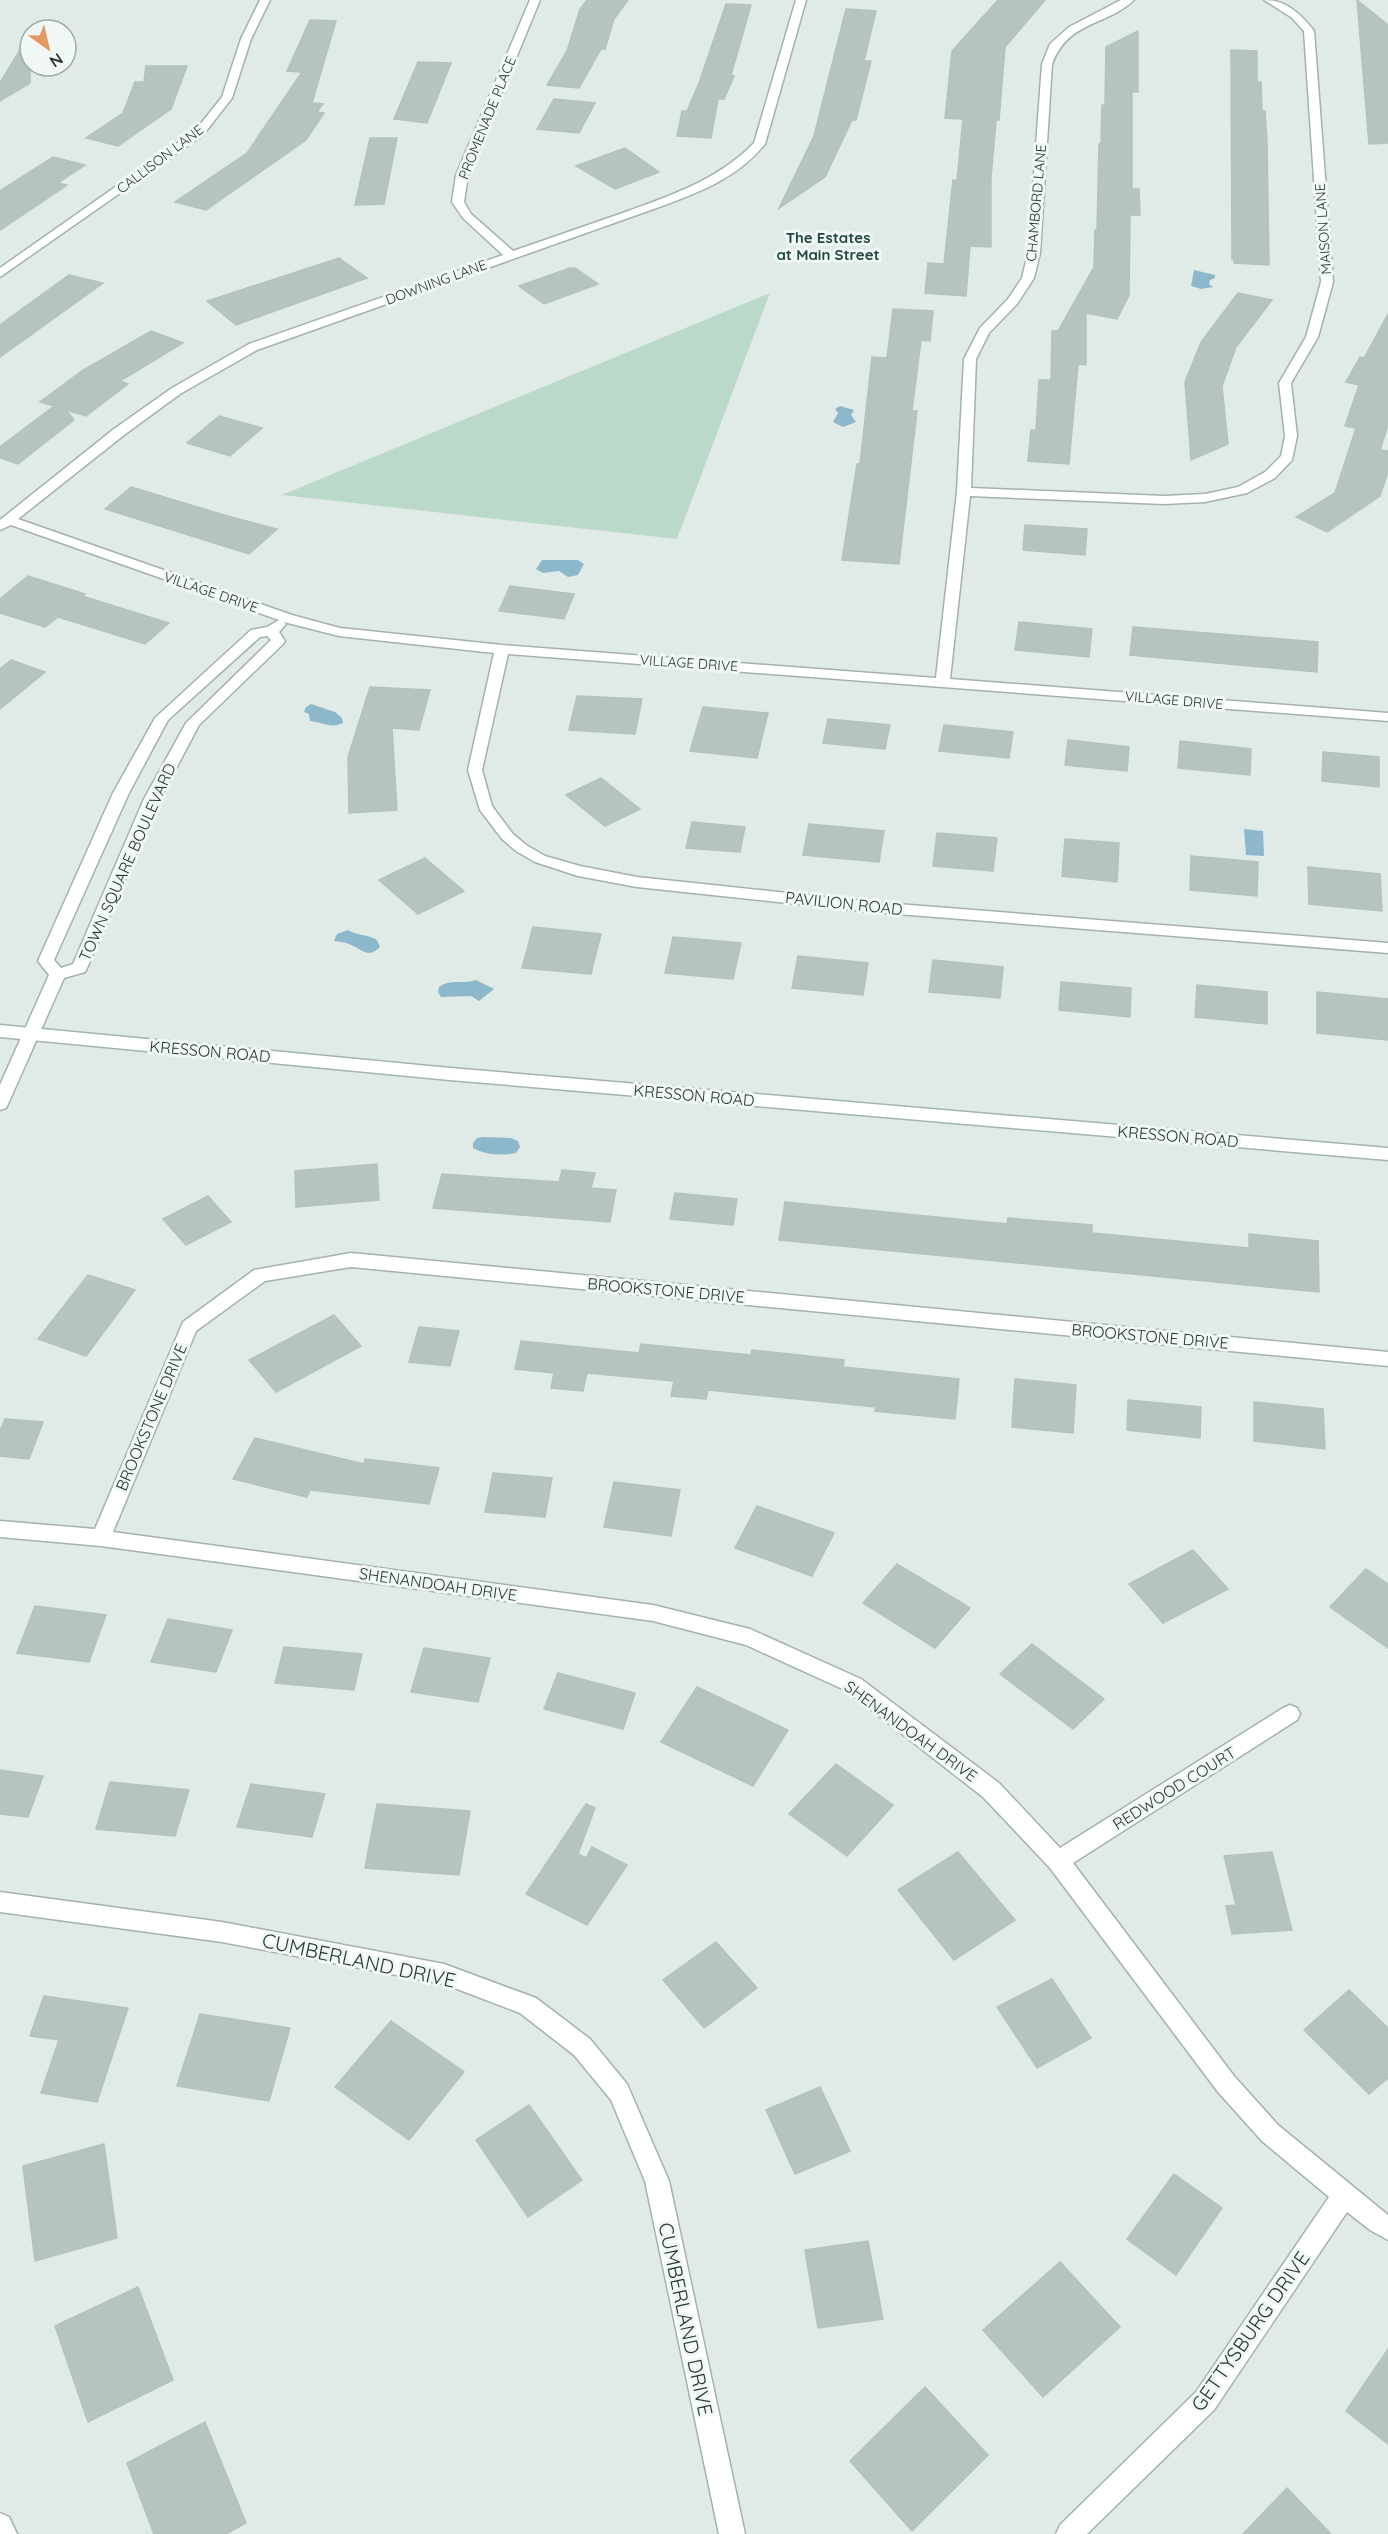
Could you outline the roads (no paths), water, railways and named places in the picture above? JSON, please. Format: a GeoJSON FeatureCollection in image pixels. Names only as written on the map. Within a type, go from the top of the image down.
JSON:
{"type":"FeatureCollection","features":[{"type":"Feature","properties":{"kind":"street","name":"CALLISON LANE"},"geometry":{"type":"LineString","coordinates":[[0,273],[199,133],[226,98],[246,39],[266,0]]}},
{"type":"Feature","properties":{"kind":"street","name":"PROMENADE PLACE"},"geometry":{"type":"LineString","coordinates":[[510,255],[466,216],[458,202],[462,175],[535,0]]}},
{"type":"Feature","properties":{"kind":"street","name":"DOWNING LANE"},"geometry":{"type":"LineString","coordinates":[[4,523],[176,391],[253,347],[701,188],[727,174],[746,159],[759,144],[801,0]]}},
{"type":"Feature","properties":{"kind":"street","name":"CHAMBORD LANE"},"geometry":{"type":"LineString","coordinates":[[943,681],[964,492],[970,359],[984,331],[1013,301],[1028,278],[1034,253],[1047,64],[1054,46],[1073,29],[1129,0]]}},
{"type":"Feature","properties":{"kind":"street","name":"MAISON LANE"},"geometry":{"type":"LineString","coordinates":[[964,492],[1164,500],[1205,498],[1242,490],[1270,475],[1287,457],[1291,436],[1286,382],[1312,337],[1327,282],[1309,31],[1295,15],[1269,0]]}},
{"type":"Feature","properties":{"kind":"street","name":"VILLAGE DRIVE"},"geometry":{"type":"LineString","coordinates":[[4,523],[287,618],[339,632],[502,649],[943,681],[1388,717]]}},
{"type":"Feature","properties":{"kind":"street","name":"TOWN SQUARE BOULEVARD"},"geometry":{"type":"LineString","coordinates":[[271,631],[278,641],[193,723],[152,799],[79,969],[57,974],[46,961],[121,793],[162,718],[256,633],[271,631],[287,618]]}},
{"type":"Feature","properties":{"kind":"street","name":"PAVILION ROAD"},"geometry":{"type":"LineString","coordinates":[[502,649],[475,770],[485,807],[507,836],[521,848],[550,862],[578,871],[637,882],[860,905],[1388,948]]}},
{"type":"Feature","properties":{"kind":"street"},"geometry":{"type":"LineString","coordinates":[[0,1104],[57,974]]}},
{"type":"Feature","properties":{"kind":"street","name":"KRESSON ROAD"},"geometry":{"type":"LineString","coordinates":[[0,1031],[462,1075],[1388,1154]]}},
{"type":"Feature","properties":{"kind":"street","name":"BROOKSTONE DRIVE"},"geometry":{"type":"LineString","coordinates":[[101,1538],[189,1327],[260,1275],[351,1260],[1388,1359]]}},
{"type":"Feature","properties":{"kind":"street","name":"SHENANDOAH DRIVE"},"geometry":{"type":"LineString","coordinates":[[0,1529],[101,1538],[653,1613],[750,1638],[854,1685],[991,1790],[1058,1861],[1226,2084],[1270,2133],[1388,2228]]}},
{"type":"Feature","properties":{"kind":"street","name":"REDWOOD COURT"},"geometry":{"type":"LineString","coordinates":[[1058,1861],[1290,1714]]}},
{"type":"Feature","properties":{"kind":"street","name":"CUMBERLAND DRIVE"},"geometry":{"type":"LineString","coordinates":[[0,1902],[222,1932],[444,1974],[528,2005],[582,2047],[619,2092],[657,2181],[732,2534]]}},
{"type":"Feature","properties":{"kind":"street","name":"GETTYSBURG DRIVE"},"geometry":{"type":"LineString","coordinates":[[1069,2534],[1205,2401],[1344,2194]]}},
{"type":"Feature","properties":{"kind":"street"},"geometry":{"type":"LineString","coordinates":[[0,2526],[4,2534]]}},
{"type":"Feature","properties":{"kind":"water"},"geometry":{"type":"Polygon","coordinates":[[[1194,270],[1215,275],[1209,284],[1213,287],[1201,289],[1191,286],[1194,270]]]}},
{"type":"Feature","properties":{"kind":"water"},"geometry":{"type":"Polygon","coordinates":[[[840,406],[854,410],[851,415],[856,422],[843,427],[833,422],[838,413],[835,409],[840,406]]]}},
{"type":"Feature","properties":{"kind":"water"},"geometry":{"type":"Polygon","coordinates":[[[542,560],[578,560],[584,564],[578,575],[568,577],[559,571],[543,573],[536,569],[542,560]]]}},
{"type":"Feature","properties":{"kind":"water"},"geometry":{"type":"Polygon","coordinates":[[[311,704],[335,712],[342,718],[343,723],[330,725],[310,721],[309,714],[304,712],[311,704]]]}},
{"type":"Feature","properties":{"kind":"water"},"geometry":{"type":"Polygon","coordinates":[[[1244,829],[1263,831],[1264,856],[1246,855],[1244,829]]]}},
{"type":"Feature","properties":{"kind":"water"},"geometry":{"type":"Polygon","coordinates":[[[348,930],[377,940],[380,947],[368,953],[347,943],[334,941],[337,934],[348,930]]]}},
{"type":"Feature","properties":{"kind":"water"},"geometry":{"type":"Polygon","coordinates":[[[476,980],[494,989],[479,1001],[471,996],[441,997],[438,992],[439,987],[444,984],[476,980]]]}},
{"type":"Feature","properties":{"kind":"water"},"geometry":{"type":"Polygon","coordinates":[[[477,1138],[511,1138],[518,1141],[520,1147],[516,1153],[505,1154],[488,1153],[473,1148],[473,1143],[477,1138]]]}},
{"type":"Feature","properties":{"kind":"district","name":"The Estates at Main Street"},"geometry":{"type":"Point","coordinates":[828,246]}}]}
